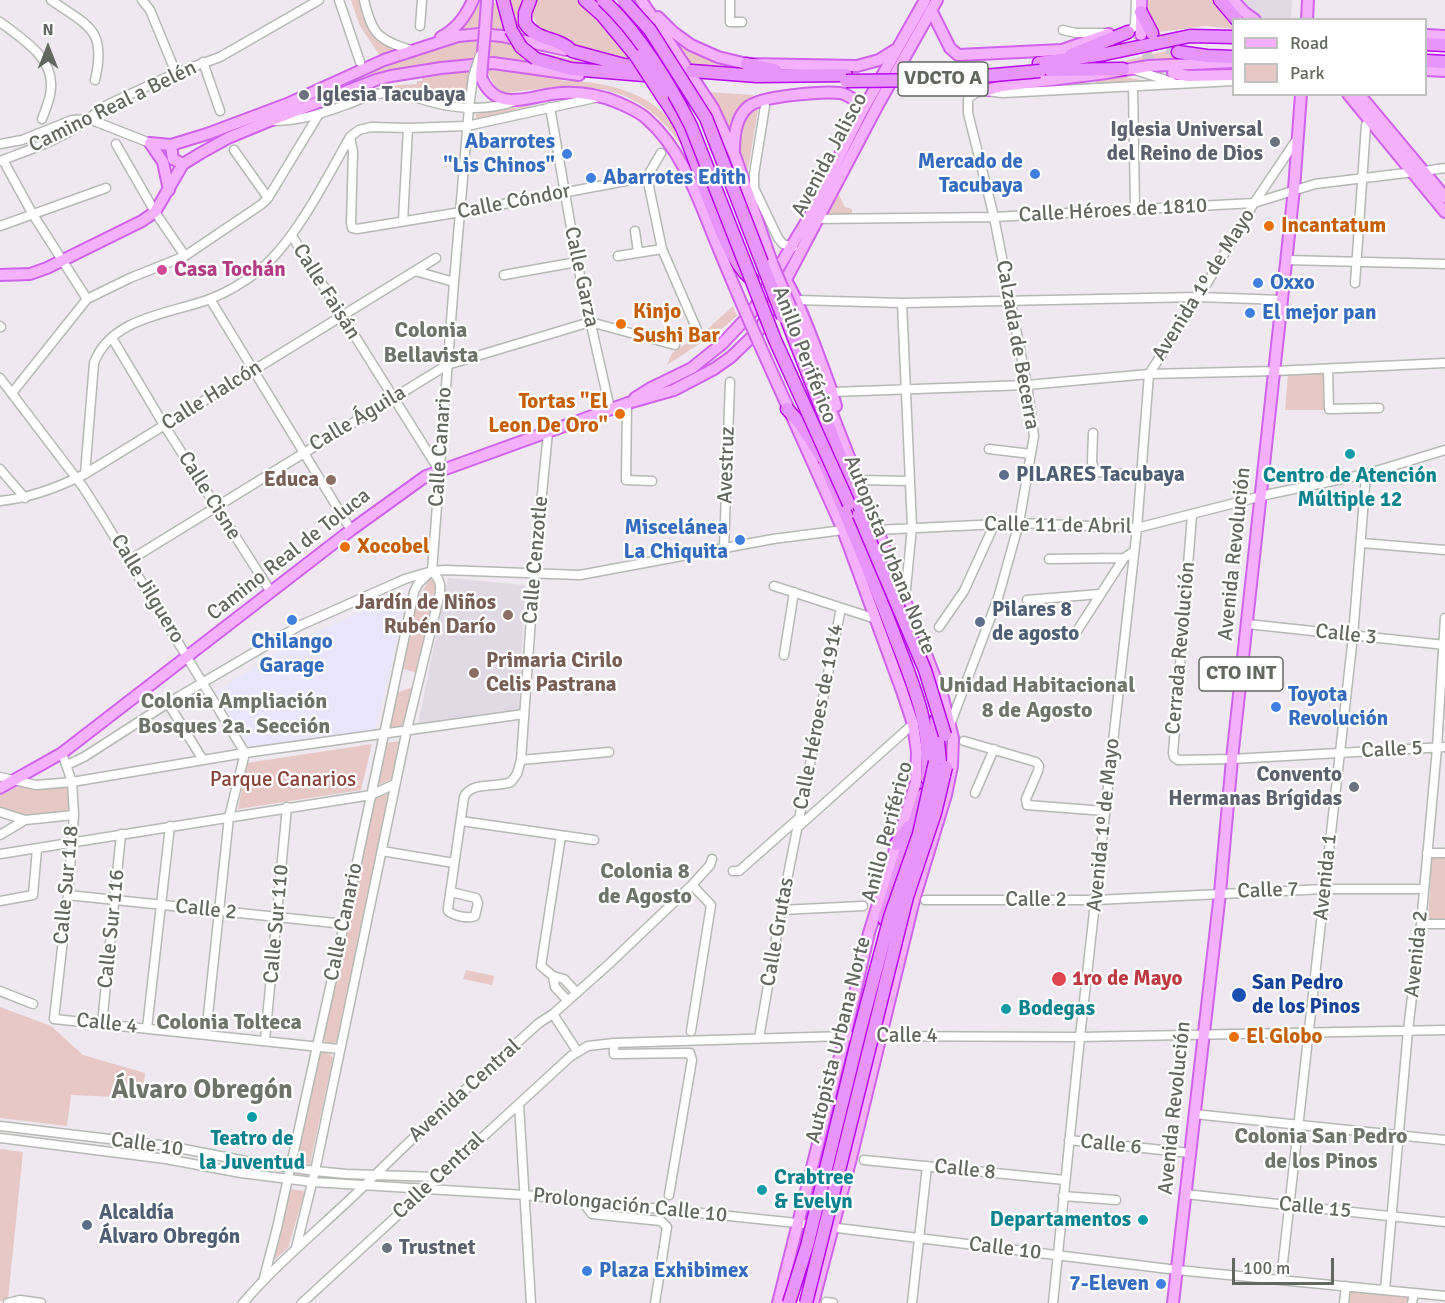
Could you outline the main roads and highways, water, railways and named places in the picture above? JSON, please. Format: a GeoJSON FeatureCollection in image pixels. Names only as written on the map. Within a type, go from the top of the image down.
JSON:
{"type":"FeatureCollection","features":[{"type":"Feature","properties":{"kind":"highway"},"geometry":{"type":"LineString","coordinates":[[503,0],[511,30],[522,47],[536,59],[563,67],[610,73],[654,72],[572,51],[566,45],[537,34],[527,26],[525,13],[530,0]]}},
{"type":"Feature","properties":{"kind":"highway"},"geometry":{"type":"LineString","coordinates":[[585,0],[602,15],[636,56],[682,128],[732,253],[743,272],[755,284]]}},
{"type":"Feature","properties":{"kind":"highway","name":"Anillo Periférico"},"geometry":{"type":"LineString","coordinates":[[604,0],[636,31],[691,115],[737,230],[755,284],[766,329],[877,590],[917,695],[925,727],[929,762],[925,788],[888,904],[868,1032]]}},
{"type":"Feature","properties":{"kind":"highway","name":"Autopista Urbana Norte"},"geometry":{"type":"LineString","coordinates":[[604,0],[637,38],[683,109],[691,126],[776,340],[873,563],[914,670],[932,731],[934,762],[919,834],[884,940],[807,1246],[789,1303]]}},
{"type":"Feature","properties":{"kind":"highway","name":"Autopista Urbana Norte"},"geometry":{"type":"LineString","coordinates":[[623,0],[640,18],[666,53],[712,131],[840,470],[925,670],[945,735],[946,767],[935,813],[907,897],[804,1303]]}},
{"type":"Feature","properties":{"kind":"highway","name":"Anillo Periférico"},"geometry":{"type":"LineString","coordinates":[[629,0],[654,29],[694,89],[710,118],[772,269],[791,309],[901,602],[938,724],[940,762],[934,804],[902,900],[868,1032],[854,1042],[817,1217],[789,1303]]}},
{"type":"Feature","properties":{"kind":"highway"},"geometry":{"type":"LineString","coordinates":[[1220,0],[1235,18]]}},
{"type":"Feature","properties":{"kind":"highway"},"geometry":{"type":"LineString","coordinates":[[1141,6],[1146,34]]}},
{"type":"Feature","properties":{"kind":"highway"},"geometry":{"type":"LineString","coordinates":[[1047,66],[1123,32]]}},
{"type":"Feature","properties":{"kind":"highway","name":"VDCTO A"},"geometry":{"type":"LineString","coordinates":[[1047,66],[1190,36],[1232,37]]}},
{"type":"Feature","properties":{"kind":"highway","name":"VDCTO A"},"geometry":{"type":"LineString","coordinates":[[846,78],[752,82],[695,75],[809,75],[938,80],[1103,61],[1184,44],[1208,42],[1232,44]]}},
{"type":"Feature","properties":{"kind":"highway"},"geometry":{"type":"LineString","coordinates":[[1427,44],[1445,45]]}},
{"type":"Feature","properties":{"kind":"highway"},"geometry":{"type":"LineString","coordinates":[[1232,51],[1181,53],[1232,57]]}},
{"type":"Feature","properties":{"kind":"highway"},"geometry":{"type":"LineString","coordinates":[[1427,61],[1445,62]]}},
{"type":"Feature","properties":{"kind":"highway"},"geometry":{"type":"LineString","coordinates":[[747,64],[809,75]]}},
{"type":"Feature","properties":{"kind":"highway"},"geometry":{"type":"LineString","coordinates":[[1047,66],[1126,69]]}},
{"type":"Feature","properties":{"kind":"highway"},"geometry":{"type":"LineString","coordinates":[[787,409],[800,423],[822,457]]}},
{"type":"Feature","properties":{"kind":"highway"},"geometry":{"type":"LineString","coordinates":[[895,577],[901,602]]}},
{"type":"Feature","properties":{"kind":"highway"},"geometry":{"type":"LineString","coordinates":[[896,844],[915,819]]}},
{"type":"Feature","properties":{"kind":"highway","name":"Anillo Periférico"},"geometry":{"type":"LineString","coordinates":[[804,1303],[813,1233]]}},
{"type":"Feature","properties":{"kind":"main road"},"geometry":{"type":"LineString","coordinates":[[422,47],[457,26],[465,17],[473,0]]}},
{"type":"Feature","properties":{"kind":"main road"},"geometry":{"type":"LineString","coordinates":[[487,0],[485,30],[477,77],[496,97],[520,100],[549,94],[569,93],[600,97],[619,103],[646,118],[687,172],[748,311],[758,341],[787,409],[843,530],[913,724],[917,752],[916,782],[869,933],[854,1042],[797,1223],[778,1303]]}},
{"type":"Feature","properties":{"kind":"main road","name":"Avenida Jalisco"},"geometry":{"type":"LineString","coordinates":[[766,329],[861,113],[925,0]]}},
{"type":"Feature","properties":{"kind":"main road"},"geometry":{"type":"LineString","coordinates":[[1233,0],[1252,18]]}},
{"type":"Feature","properties":{"kind":"main road"},"geometry":{"type":"LineString","coordinates":[[1307,18],[1308,0]]}},
{"type":"Feature","properties":{"kind":"main road"},"geometry":{"type":"LineString","coordinates":[[643,2],[673,32],[691,45],[718,57],[747,64],[865,65],[886,57],[898,46]]}},
{"type":"Feature","properties":{"kind":"main road"},"geometry":{"type":"LineString","coordinates":[[643,2],[708,99],[735,156],[772,269],[787,280],[791,309],[895,577]]}},
{"type":"Feature","properties":{"kind":"main road"},"geometry":{"type":"LineString","coordinates":[[934,5],[950,48],[958,55],[1062,50],[1123,32]]}},
{"type":"Feature","properties":{"kind":"main road","name":"Avenida Jalisco"},"geometry":{"type":"LineString","coordinates":[[748,311],[772,269],[793,247],[813,218],[934,5]]}},
{"type":"Feature","properties":{"kind":"main road"},"geometry":{"type":"LineString","coordinates":[[169,190],[164,162],[150,143],[171,145],[287,104],[364,68],[411,50],[458,36],[480,34],[502,36],[572,51]]}},
{"type":"Feature","properties":{"kind":"main road"},"geometry":{"type":"LineString","coordinates":[[1427,35],[1445,36]]}},
{"type":"Feature","properties":{"kind":"main road"},"geometry":{"type":"LineString","coordinates":[[988,90],[1002,86],[1126,69],[1232,62]]}},
{"type":"Feature","properties":{"kind":"main road"},"geometry":{"type":"LineString","coordinates":[[0,275],[30,274],[142,221],[155,212],[183,164],[228,138],[376,80],[441,68],[502,63],[571,75],[610,73]]}},
{"type":"Feature","properties":{"kind":"main road"},"geometry":{"type":"LineString","coordinates":[[1427,70],[1445,71]]}},
{"type":"Feature","properties":{"kind":"main road"},"geometry":{"type":"LineString","coordinates":[[1175,78],[1232,75]]}},
{"type":"Feature","properties":{"kind":"main road"},"geometry":{"type":"LineString","coordinates":[[735,156],[734,137],[740,117],[748,107],[759,100],[841,93],[857,102],[861,113]]}},
{"type":"Feature","properties":{"kind":"main road","name":"Avenida Revolución"},"geometry":{"type":"LineString","coordinates":[[1173,1303],[1220,893],[1232,759],[1294,189],[1301,96]]}},
{"type":"Feature","properties":{"kind":"main road"},"geometry":{"type":"LineString","coordinates":[[1342,96],[1388,149],[1400,155]]}},
{"type":"Feature","properties":{"kind":"main road"},"geometry":{"type":"LineString","coordinates":[[1350,96],[1400,155],[1445,197]]}},
{"type":"Feature","properties":{"kind":"main road"},"geometry":{"type":"LineString","coordinates":[[1361,96],[1419,172],[1445,212]]}},
{"type":"Feature","properties":{"kind":"main road"},"geometry":{"type":"LineString","coordinates":[[171,145],[173,159],[183,164]]}},
{"type":"Feature","properties":{"kind":"main road"},"geometry":{"type":"LineString","coordinates":[[791,309],[832,392],[844,444]]}},
{"type":"Feature","properties":{"kind":"main road","name":"Camino Real de Toluca"},"geometry":{"type":"LineString","coordinates":[[627,404],[651,388],[692,368],[723,344],[748,311]]}},
{"type":"Feature","properties":{"kind":"main road","name":"Camino Real de Toluca"},"geometry":{"type":"LineString","coordinates":[[0,788],[62,753],[351,530],[417,482],[439,470],[610,409],[674,390],[699,378],[731,357],[766,329]]}},
{"type":"Feature","properties":{"kind":"main road"},"geometry":{"type":"LineString","coordinates":[[813,1303],[851,1158],[868,1032],[914,900],[946,795],[952,766],[953,738],[943,699],[901,602]]}},
{"type":"Feature","properties":{"kind":"tunnel"},"geometry":{"type":"LineString","coordinates":[[1154,36],[1164,46],[1178,52]]}},
{"type":"Feature","properties":{"kind":"tunnel"},"geometry":{"type":"LineString","coordinates":[[1141,39],[1148,56],[1173,73]]}},
{"type":"Feature","properties":{"kind":"place","name":"Iglesia Tacubaya"},"geometry":{"type":"Point","coordinates":[304,95]}},
{"type":"Feature","properties":{"kind":"place","name":"Iglesia Universal del Reino de Dios"},"geometry":{"type":"Point","coordinates":[1275,142]}},
{"type":"Feature","properties":{"kind":"place","name":"Abarrotes \"Lis Chinos\""},"geometry":{"type":"Point","coordinates":[567,154]}},
{"type":"Feature","properties":{"kind":"place","name":"Mercado de Tacubaya"},"geometry":{"type":"Point","coordinates":[1035,174]}},
{"type":"Feature","properties":{"kind":"place","name":"Abarrotes Edith"},"geometry":{"type":"Point","coordinates":[591,178]}},
{"type":"Feature","properties":{"kind":"place","name":"Incantatum"},"geometry":{"type":"Point","coordinates":[1269,226]}},
{"type":"Feature","properties":{"kind":"place","name":"Casa Tochán"},"geometry":{"type":"Point","coordinates":[162,270]}},
{"type":"Feature","properties":{"kind":"place","name":"Oxxo"},"geometry":{"type":"Point","coordinates":[1258,283]}},
{"type":"Feature","properties":{"kind":"place","name":"El mejor pan"},"geometry":{"type":"Point","coordinates":[1250,313]}},
{"type":"Feature","properties":{"kind":"place","name":"Kinjo Sushi Bar"},"geometry":{"type":"Point","coordinates":[621,324]}},
{"type":"Feature","properties":{"kind":"place","name":"Tortas \"El Leon De Oro\""},"geometry":{"type":"Point","coordinates":[620,414]}},
{"type":"Feature","properties":{"kind":"place","name":"Centro de Atención Múltiple 12"},"geometry":{"type":"Point","coordinates":[1350,454]}},
{"type":"Feature","properties":{"kind":"place","name":"PILARES Tacubaya"},"geometry":{"type":"Point","coordinates":[1004,475]}},
{"type":"Feature","properties":{"kind":"place","name":"Educa"},"geometry":{"type":"Point","coordinates":[331,480]}},
{"type":"Feature","properties":{"kind":"place","name":"Miscelánea La Chiquita"},"geometry":{"type":"Point","coordinates":[740,540]}},
{"type":"Feature","properties":{"kind":"place","name":"Xocobel"},"geometry":{"type":"Point","coordinates":[345,547]}},
{"type":"Feature","properties":{"kind":"place","name":"Jardín de Niños Rubén Darío"},"geometry":{"type":"Point","coordinates":[508,615]}},
{"type":"Feature","properties":{"kind":"place","name":"Chilango Garage"},"geometry":{"type":"Point","coordinates":[292,620]}},
{"type":"Feature","properties":{"kind":"place","name":"Pilares 8 de agosto"},"geometry":{"type":"Point","coordinates":[980,622]}},
{"type":"Feature","properties":{"kind":"place","name":"Primaria Cirilo Celis Pastrana"},"geometry":{"type":"Point","coordinates":[474,673]}},
{"type":"Feature","properties":{"kind":"place","name":"Toyota Revolución"},"geometry":{"type":"Point","coordinates":[1276,707]}},
{"type":"Feature","properties":{"kind":"place","name":"Convento Hermanas Brígidas"},"geometry":{"type":"Point","coordinates":[1354,787]}},
{"type":"Feature","properties":{"kind":"place","name":"1ro de Mayo"},"geometry":{"type":"Point","coordinates":[1059,979]}},
{"type":"Feature","properties":{"kind":"place","name":"San Pedro de los Pinos"},"geometry":{"type":"Point","coordinates":[1239,995]}},
{"type":"Feature","properties":{"kind":"place","name":"Bodegas"},"geometry":{"type":"Point","coordinates":[1006,1009]}},
{"type":"Feature","properties":{"kind":"place","name":"El Globo"},"geometry":{"type":"Point","coordinates":[1234,1037]}},
{"type":"Feature","properties":{"kind":"place","name":"Teatro de la Juventud"},"geometry":{"type":"Point","coordinates":[252,1117]}},
{"type":"Feature","properties":{"kind":"place","name":"Crabtree & Evelyn"},"geometry":{"type":"Point","coordinates":[762,1190]}},
{"type":"Feature","properties":{"kind":"place","name":"Departamentos"},"geometry":{"type":"Point","coordinates":[1143,1220]}},
{"type":"Feature","properties":{"kind":"place","name":"Alcaldía Álvaro Obregón"},"geometry":{"type":"Point","coordinates":[87,1225]}},
{"type":"Feature","properties":{"kind":"place","name":"Trustnet"},"geometry":{"type":"Point","coordinates":[387,1248]}},
{"type":"Feature","properties":{"kind":"place","name":"Plaza Exhibimex"},"geometry":{"type":"Point","coordinates":[587,1271]}},
{"type":"Feature","properties":{"kind":"place","name":"7-Eleven"},"geometry":{"type":"Point","coordinates":[1161,1284]}},
{"type":"Feature","properties":{"kind":"district","name":"Colonia Bellavista"},"geometry":{"type":"Point","coordinates":[431,344]}},
{"type":"Feature","properties":{"kind":"district","name":"Unidad Habitacional 8 de Agosto"},"geometry":{"type":"Point","coordinates":[1037,698]}},
{"type":"Feature","properties":{"kind":"district","name":"Colonia Ampliación Bosques 2a. Sección"},"geometry":{"type":"Point","coordinates":[234,714]}},
{"type":"Feature","properties":{"kind":"district","name":"Colonia 8 de Agosto"},"geometry":{"type":"Point","coordinates":[645,884]}},
{"type":"Feature","properties":{"kind":"district","name":"Colonia Tolteca"},"geometry":{"type":"Point","coordinates":[229,1023]}},
{"type":"Feature","properties":{"kind":"district","name":"Álvaro Obregón"},"geometry":{"type":"Point","coordinates":[202,1091]}},
{"type":"Feature","properties":{"kind":"district","name":"Colonia San Pedro de los Pinos"},"geometry":{"type":"Point","coordinates":[1321,1150]}},
{"type":"Feature","properties":{"kind":"park label","name":"Parque Canarios"},"geometry":{"type":"Point","coordinates":[283,780]}}]}
